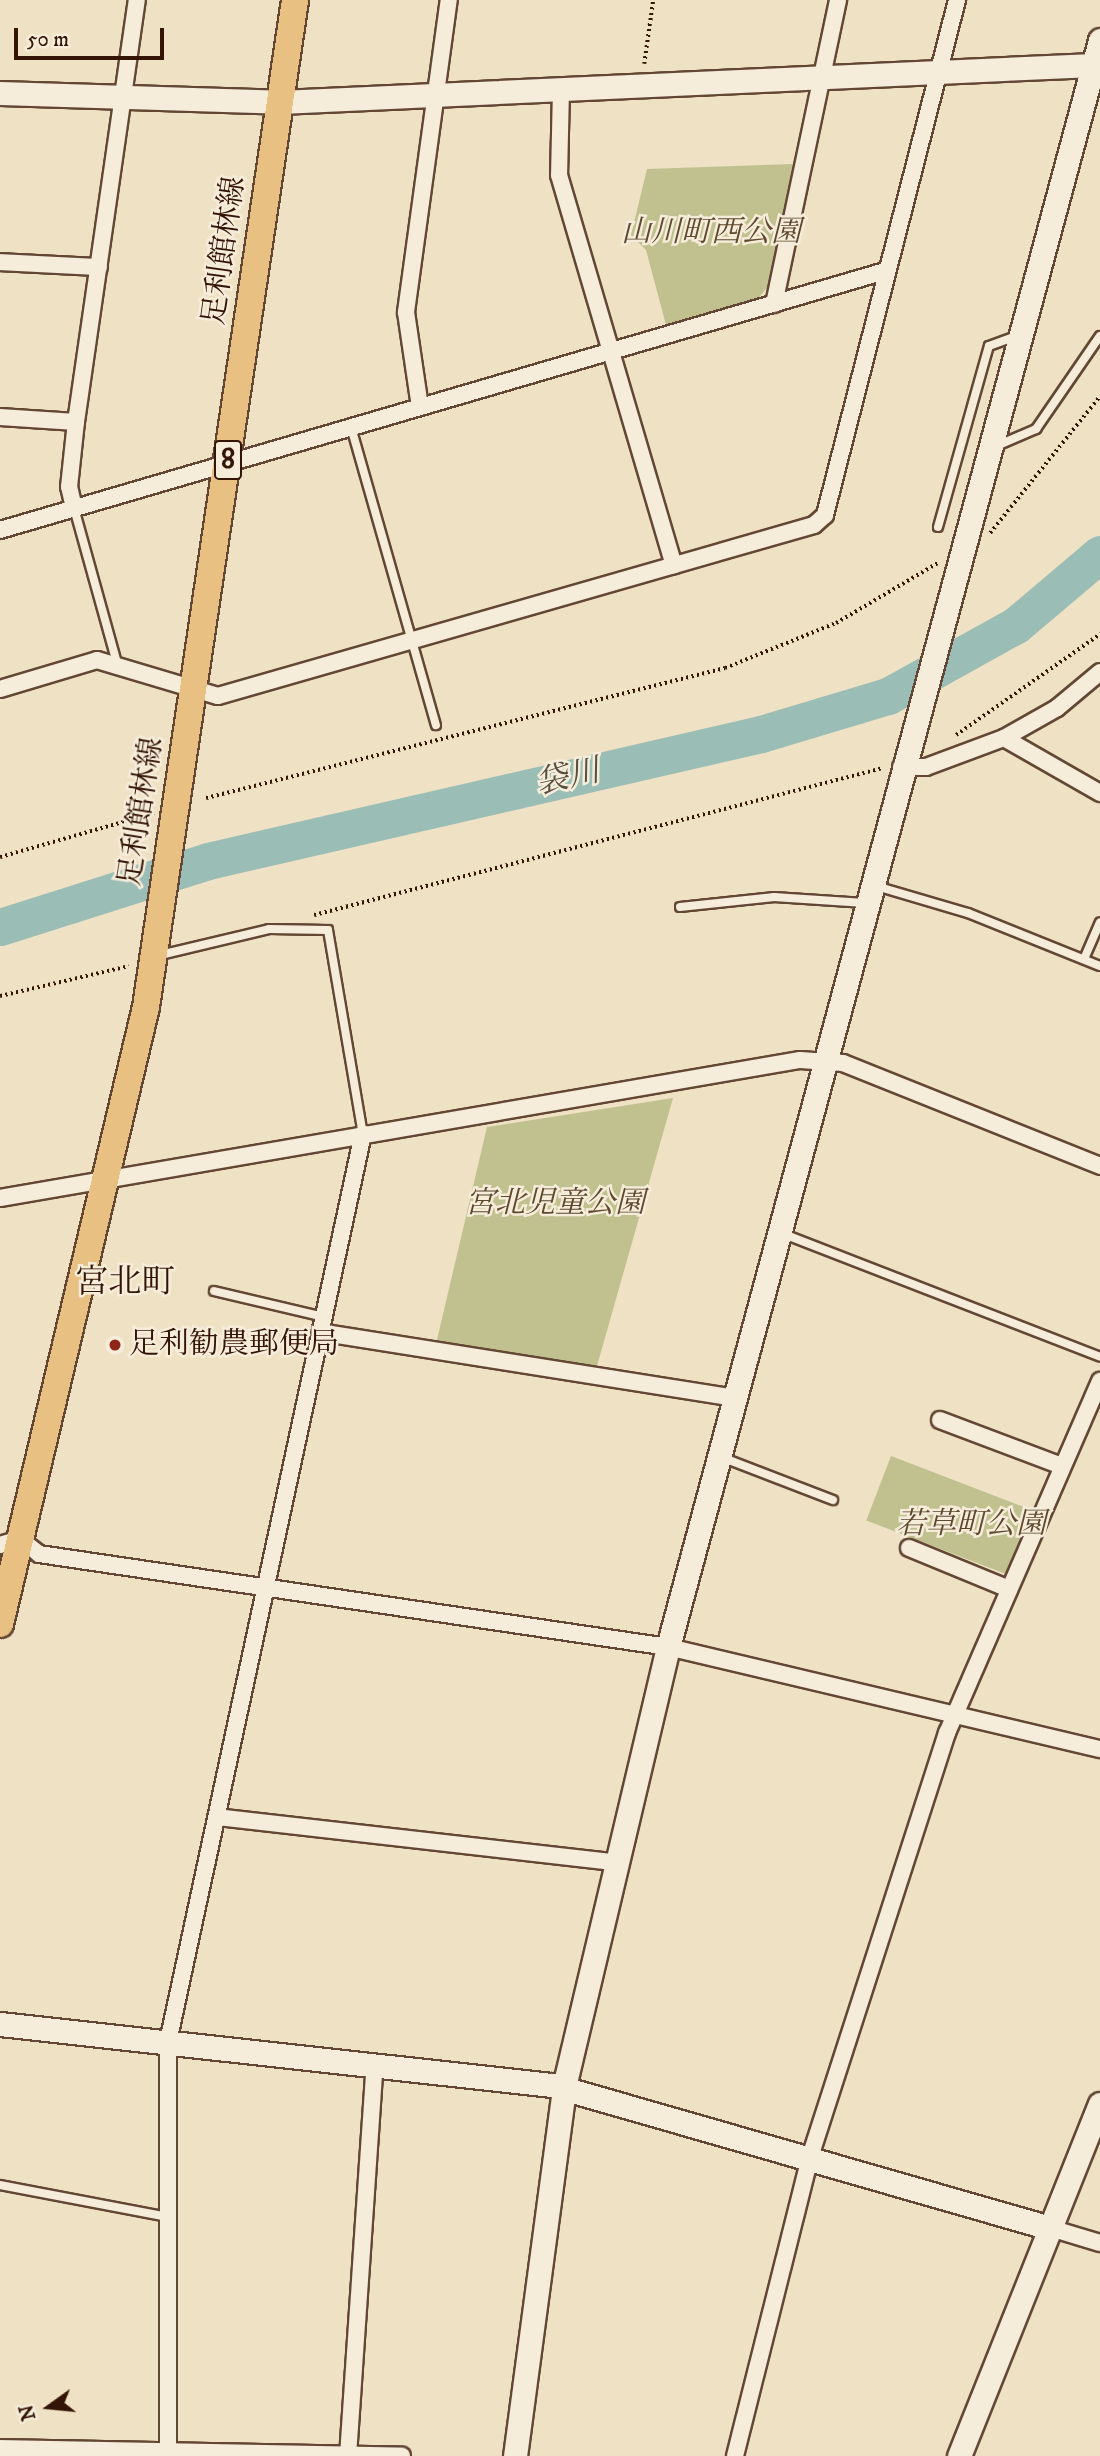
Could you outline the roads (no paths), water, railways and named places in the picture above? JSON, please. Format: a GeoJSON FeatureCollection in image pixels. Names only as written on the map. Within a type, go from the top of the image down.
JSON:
{"type":"FeatureCollection","features":[{"type":"Feature","properties":{"kind":"main road","name":"足利館林線"},"geometry":{"type":"LineString","coordinates":[[0,1624],[10,1542],[108,1177],[153,959],[165,815],[194,690],[295,0]]}},
{"type":"Feature","properties":{"kind":"street"},"geometry":{"type":"LineString","coordinates":[[74,508],[69,486],[76,422],[137,0]]}},
{"type":"Feature","properties":{"kind":"street"},"geometry":{"type":"LineString","coordinates":[[420,407],[406,312],[449,0]]}},
{"type":"Feature","properties":{"kind":"street"},"geometry":{"type":"LineString","coordinates":[[774,304],[838,0]]}},
{"type":"Feature","properties":{"kind":"street"},"geometry":{"type":"LineString","coordinates":[[0,690],[97,660],[218,696],[814,525],[825,515],[957,0]]}},
{"type":"Feature","properties":{"kind":"street"},"geometry":{"type":"LineString","coordinates":[[515,2456],[564,2087],[668,1647],[829,1059],[870,894],[898,760],[950,562],[987,447],[1100,40]]}},
{"type":"Feature","properties":{"kind":"street"},"geometry":{"type":"LineString","coordinates":[[0,93],[280,102],[1093,65]]}},
{"type":"Feature","properties":{"kind":"street"},"geometry":{"type":"LineString","coordinates":[[561,89],[559,175],[674,565]]}},
{"type":"Feature","properties":{"kind":"street"},"geometry":{"type":"LineString","coordinates":[[0,262],[99,267]]}},
{"type":"Feature","properties":{"kind":"street"},"geometry":{"type":"LineString","coordinates":[[0,530],[886,271]]}},
{"type":"Feature","properties":{"kind":"street"},"geometry":{"type":"LineString","coordinates":[[0,417],[76,422]]}},
{"type":"Feature","properties":{"kind":"street"},"geometry":{"type":"LineString","coordinates":[[898,760],[926,767],[1004,738],[1057,708],[1100,672]]}},
{"type":"Feature","properties":{"kind":"street"},"geometry":{"type":"LineString","coordinates":[[1004,738],[1100,793]]}},
{"type":"Feature","properties":{"kind":"street"},"geometry":{"type":"LineString","coordinates":[[0,1198],[363,1134],[829,1059],[1100,1166]]}},
{"type":"Feature","properties":{"kind":"street"},"geometry":{"type":"LineString","coordinates":[[168,2454],[169,2042],[326,1326],[363,1134]]}},
{"type":"Feature","properties":{"kind":"street"},"geometry":{"type":"LineString","coordinates":[[326,1326],[737,1398]]}},
{"type":"Feature","properties":{"kind":"street"},"geometry":{"type":"LineString","coordinates":[[735,2456],[810,2157],[954,1715],[1100,1381]]}},
{"type":"Feature","properties":{"kind":"street"},"geometry":{"type":"LineString","coordinates":[[940,1420],[1062,1466]]}},
{"type":"Feature","properties":{"kind":"street"},"geometry":{"type":"LineString","coordinates":[[10,1542],[40,1555],[668,1647],[1100,1749]]}},
{"type":"Feature","properties":{"kind":"street"},"geometry":{"type":"LineString","coordinates":[[909,1548],[1009,1589]]}},
{"type":"Feature","properties":{"kind":"street"},"geometry":{"type":"LineString","coordinates":[[217,1817],[618,1863]]}},
{"type":"Feature","properties":{"kind":"street"},"geometry":{"type":"LineString","coordinates":[[0,2024],[375,2063],[564,2087],[1100,2243]]}},
{"type":"Feature","properties":{"kind":"street"},"geometry":{"type":"LineString","coordinates":[[349,2455],[375,2063]]}},
{"type":"Feature","properties":{"kind":"street"},"geometry":{"type":"LineString","coordinates":[[959,2456],[1100,2104]]}},
{"type":"Feature","properties":{"kind":"street"},"geometry":{"type":"LineString","coordinates":[[0,2448],[168,2454],[402,2456]]}},
{"type":"Feature","properties":{"kind":"lane"},"geometry":{"type":"LineString","coordinates":[[938,527],[989,346],[1016,335]]}},
{"type":"Feature","properties":{"kind":"lane"},"geometry":{"type":"LineString","coordinates":[[987,447],[1013,443],[1036,429],[1100,336]]}},
{"type":"Feature","properties":{"kind":"lane"},"geometry":{"type":"LineString","coordinates":[[351,427],[414,640],[436,725]]}},
{"type":"Feature","properties":{"kind":"lane"},"geometry":{"type":"LineString","coordinates":[[74,508],[118,667]]}},
{"type":"Feature","properties":{"kind":"lane"},"geometry":{"type":"LineString","coordinates":[[680,907],[774,897],[870,894],[1100,966]]}},
{"type":"Feature","properties":{"kind":"lane"},"geometry":{"type":"LineString","coordinates":[[1084,959],[1100,922]]}},
{"type":"Feature","properties":{"kind":"lane"},"geometry":{"type":"LineString","coordinates":[[153,959],[269,929],[328,930],[363,1134]]}},
{"type":"Feature","properties":{"kind":"lane"},"geometry":{"type":"LineString","coordinates":[[781,1233],[1100,1357]]}},
{"type":"Feature","properties":{"kind":"lane"},"geometry":{"type":"LineString","coordinates":[[214,1291],[326,1326]]}},
{"type":"Feature","properties":{"kind":"lane"},"geometry":{"type":"LineString","coordinates":[[721,1457],[833,1500]]}},
{"type":"Feature","properties":{"kind":"lane"},"geometry":{"type":"LineString","coordinates":[[0,2185],[167,2217]]}},
{"type":"Feature","properties":{"kind":"waterway","name":"袋川"},"geometry":{"type":"LineString","coordinates":[[0,927],[208,861],[761,734],[888,696],[1016,625],[1100,554]]}},
{"type":"Feature","properties":{"kind":"place","name":"足利勧農郵便局"},"geometry":{"type":"Point","coordinates":[115,1345]}},
{"type":"Feature","properties":{"kind":"district","name":"宮北町"},"geometry":{"type":"Point","coordinates":[125,1283]}},
{"type":"Feature","properties":{"kind":"park label","name":"山川町西公園"},"geometry":{"type":"Point","coordinates":[711,233]}},
{"type":"Feature","properties":{"kind":"park label","name":"宮北児童公園"},"geometry":{"type":"Point","coordinates":[555,1204]}},
{"type":"Feature","properties":{"kind":"park label","name":"若草町公園"},"geometry":{"type":"Point","coordinates":[971,1525]}}]}
